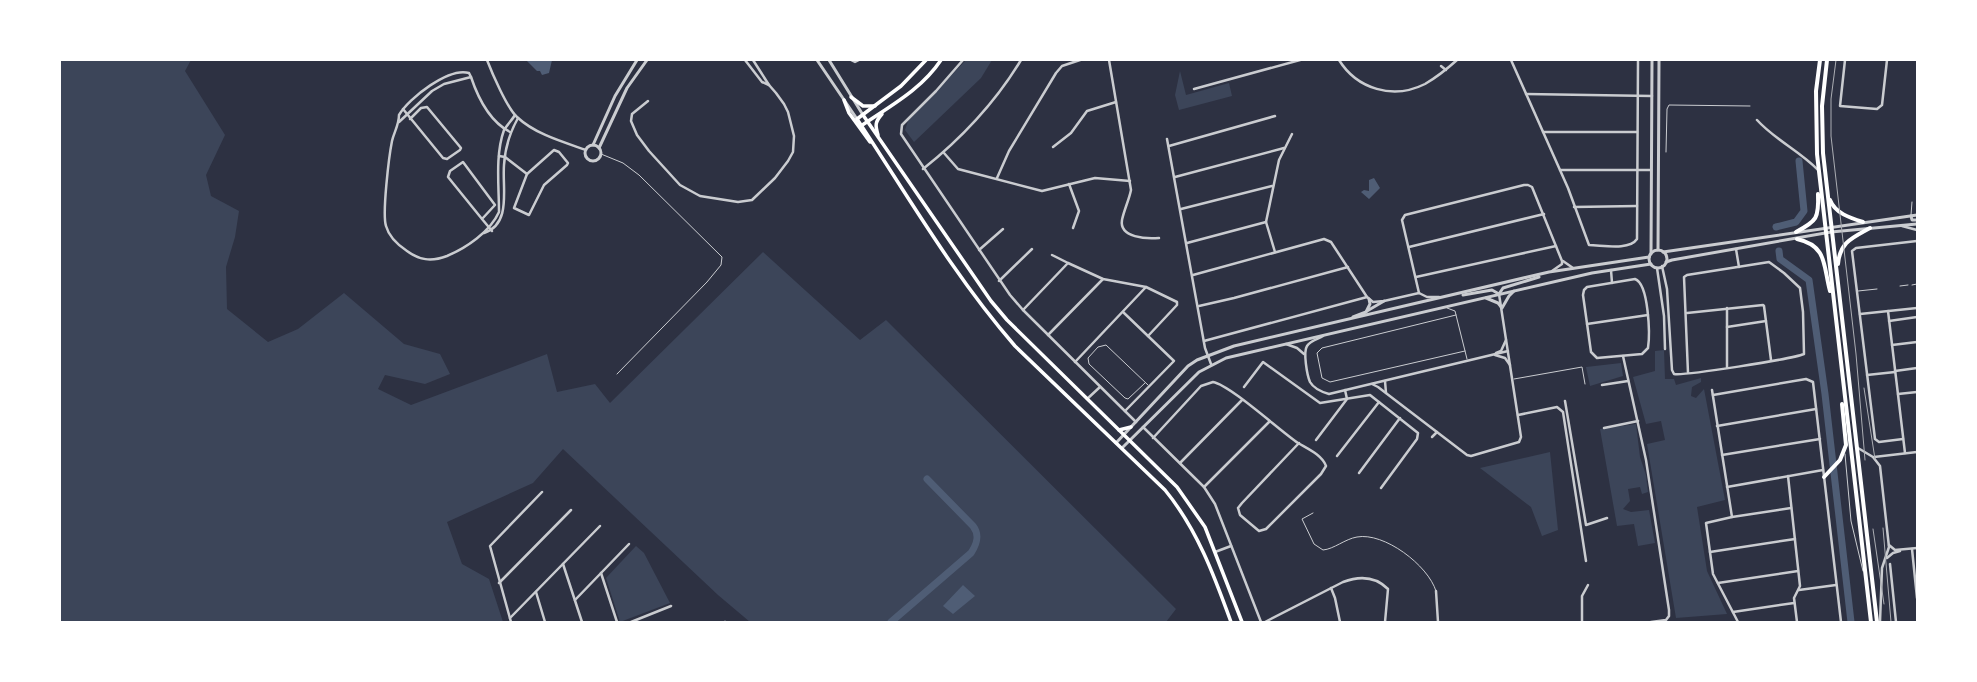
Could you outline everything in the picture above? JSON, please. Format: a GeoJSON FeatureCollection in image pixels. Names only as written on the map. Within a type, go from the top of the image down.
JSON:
{"type":"FeatureCollection","features":[{"type":"Feature","properties":{"kind":"main road"},"geometry":{"type":"LineString","coordinates":[[926,60],[901,86],[857,119],[954,268],[992,319],[1015,346],[1165,490],[1183,513],[1210,565],[1232,622]]}},
{"type":"Feature","properties":{"kind":"main road"},"geometry":{"type":"LineString","coordinates":[[861,126],[886,110],[921,84],[941,60]]}},
{"type":"Feature","properties":{"kind":"main road"},"geometry":{"type":"LineString","coordinates":[[1820,60],[1816,91],[1818,170],[1871,622]]}},
{"type":"Feature","properties":{"kind":"main road"},"geometry":{"type":"LineString","coordinates":[[1828,60],[1826,66],[1822,106],[1823,153],[1831,232],[1879,622]]}},
{"type":"Feature","properties":{"kind":"main road"},"geometry":{"type":"LineString","coordinates":[[851,97],[863,106],[876,106]]}},
{"type":"Feature","properties":{"kind":"main road"},"geometry":{"type":"LineString","coordinates":[[844,100],[853,119],[865,138],[876,149]]}},
{"type":"Feature","properties":{"kind":"main road"},"geometry":{"type":"LineString","coordinates":[[880,141],[875,125],[876,120],[886,110]]}},
{"type":"Feature","properties":{"kind":"main road"},"geometry":{"type":"LineString","coordinates":[[863,115],[995,305],[1029,344],[1177,487],[1189,502],[1205,527],[1242,622]]}},
{"type":"Feature","properties":{"kind":"main road"},"geometry":{"type":"LineString","coordinates":[[1796,232],[1810,225],[1818,216],[1818,188],[1820,182]]}},
{"type":"Feature","properties":{"kind":"main road"},"geometry":{"type":"LineString","coordinates":[[1828,196],[1832,205],[1839,211],[1850,218],[1862,222]]}},
{"type":"Feature","properties":{"kind":"main road"},"geometry":{"type":"LineString","coordinates":[[1837,271],[1838,255],[1841,249],[1852,238],[1870,228]]}},
{"type":"Feature","properties":{"kind":"main road"},"geometry":{"type":"LineString","coordinates":[[1797,239],[1813,245],[1823,258],[1833,304]]}},
{"type":"Feature","properties":{"kind":"main road"},"geometry":{"type":"LineString","coordinates":[[1824,477],[1826,471],[1840,460],[1846,445],[1842,406],[1843,387]]}},
{"type":"Feature","properties":{"kind":"main road"},"geometry":{"type":"LineString","coordinates":[[1119,430],[1131,427]]}},
{"type":"Feature","properties":{"kind":"main road"},"geometry":{"type":"LineString","coordinates":[[1210,565],[1219,562]]}},
{"type":"Feature","properties":{"kind":"street"},"geometry":{"type":"LineString","coordinates":[[486,60],[495,80],[518,118],[544,135],[586,150]]}},
{"type":"Feature","properties":{"kind":"street"},"geometry":{"type":"LineString","coordinates":[[586,150],[593,145],[615,96],[637,60]]}},
{"type":"Feature","properties":{"kind":"street"},"geometry":{"type":"LineString","coordinates":[[586,150],[586,154],[590,160],[597,159],[601,154],[599,148],[627,88],[647,60]]}},
{"type":"Feature","properties":{"kind":"street"},"geometry":{"type":"LineString","coordinates":[[746,60],[762,82],[769,85]]}},
{"type":"Feature","properties":{"kind":"street"},"geometry":{"type":"LineString","coordinates":[[648,101],[632,114],[630,121],[649,151],[680,185],[700,196],[738,202],[752,200],[784,167],[793,152],[795,145],[788,112],[753,60]]}},
{"type":"Feature","properties":{"kind":"street"},"geometry":{"type":"LineString","coordinates":[[817,60],[857,119]]}},
{"type":"Feature","properties":{"kind":"street"},"geometry":{"type":"LineString","coordinates":[[829,60],[863,115]]}},
{"type":"Feature","properties":{"kind":"street"},"geometry":{"type":"LineString","coordinates":[[851,60],[855,62],[859,60]]}},
{"type":"Feature","properties":{"kind":"street"},"geometry":{"type":"LineString","coordinates":[[963,60],[901,127],[901,134],[999,281],[1023,310],[1136,422]]}},
{"type":"Feature","properties":{"kind":"street"},"geometry":{"type":"LineString","coordinates":[[923,169],[944,153],[993,102],[1021,60]]}},
{"type":"Feature","properties":{"kind":"street"},"geometry":{"type":"LineString","coordinates":[[997,178],[1010,151],[1056,72],[1062,66],[1080,60]]}},
{"type":"Feature","properties":{"kind":"street"},"geometry":{"type":"LineString","coordinates":[[1110,60],[1131,190],[1129,202],[1122,221],[1124,229],[1129,234],[1140,237],[1159,238]]}},
{"type":"Feature","properties":{"kind":"street"},"geometry":{"type":"LineString","coordinates":[[1194,89],[1300,60]]}},
{"type":"Feature","properties":{"kind":"street"},"geometry":{"type":"LineString","coordinates":[[1339,60],[1350,75],[1372,89],[1381,91],[1415,88],[1446,70],[1457,60]]}},
{"type":"Feature","properties":{"kind":"street"},"geometry":{"type":"LineString","coordinates":[[1511,60],[1560,170],[1589,245],[1627,246],[1637,239],[1638,60]]}},
{"type":"Feature","properties":{"kind":"street"},"geometry":{"type":"LineString","coordinates":[[1650,264],[1652,60]]}},
{"type":"Feature","properties":{"kind":"street"},"geometry":{"type":"LineString","coordinates":[[1658,60],[1658,250]]}},
{"type":"Feature","properties":{"kind":"street"},"geometry":{"type":"LineString","coordinates":[[1845,60],[1840,106],[1877,109],[1882,105],[1887,60]]}},
{"type":"Feature","properties":{"kind":"street"},"geometry":{"type":"LineString","coordinates":[[1441,66],[1446,70]]}},
{"type":"Feature","properties":{"kind":"street"},"geometry":{"type":"LineString","coordinates":[[510,132],[505,129],[486,109],[477,94],[471,77],[467,72],[439,80],[403,109],[399,115],[399,122],[392,141],[385,211],[386,227],[390,236],[399,246],[417,258],[427,260],[446,256],[482,234],[489,227],[499,212],[499,156],[505,129],[515,115]]}},
{"type":"Feature","properties":{"kind":"street"},"geometry":{"type":"LineString","coordinates":[[399,122],[432,92],[444,84],[471,77]]}},
{"type":"Feature","properties":{"kind":"street"},"geometry":{"type":"LineString","coordinates":[[1526,94],[1652,96]]}},
{"type":"Feature","properties":{"kind":"street"},"geometry":{"type":"LineString","coordinates":[[1053,147],[1071,133],[1087,110],[1116,102]]}},
{"type":"Feature","properties":{"kind":"street"},"geometry":{"type":"LineString","coordinates":[[403,109],[410,119],[443,158],[448,159],[460,150],[461,148],[427,107],[422,108],[410,119]]}},
{"type":"Feature","properties":{"kind":"street"},"geometry":{"type":"LineString","coordinates":[[1169,146],[1275,116]]}},
{"type":"Feature","properties":{"kind":"street"},"geometry":{"type":"LineString","coordinates":[[482,234],[492,231],[500,221],[504,210],[505,157],[510,132],[518,118]]}},
{"type":"Feature","properties":{"kind":"street"},"geometry":{"type":"LineString","coordinates":[[1757,120],[1773,135],[1818,170]]}},
{"type":"Feature","properties":{"kind":"street"},"geometry":{"type":"LineString","coordinates":[[1543,132],[1638,132]]}},
{"type":"Feature","properties":{"kind":"street"},"geometry":{"type":"LineString","coordinates":[[1275,252],[1266,222],[1272,186],[1284,148],[1292,134]]}},
{"type":"Feature","properties":{"kind":"street"},"geometry":{"type":"LineString","coordinates":[[1167,139],[1199,306],[1204,341],[1211,364]]}},
{"type":"Feature","properties":{"kind":"street"},"geometry":{"type":"LineString","coordinates":[[593,145],[599,148]]}},
{"type":"Feature","properties":{"kind":"street"},"geometry":{"type":"LineString","coordinates":[[1175,177],[1284,148]]}},
{"type":"Feature","properties":{"kind":"street"},"geometry":{"type":"LineString","coordinates":[[554,150],[559,152],[568,163],[544,185],[529,215],[514,208],[513,206],[527,174],[554,150]]}},
{"type":"Feature","properties":{"kind":"street"},"geometry":{"type":"LineString","coordinates":[[944,153],[958,169],[1042,191],[1095,178],[1130,181]]}},
{"type":"Feature","properties":{"kind":"street"},"geometry":{"type":"LineString","coordinates":[[499,156],[505,157],[527,174]]}},
{"type":"Feature","properties":{"kind":"street"},"geometry":{"type":"LineString","coordinates":[[482,219],[495,206],[463,162],[450,171],[448,177],[482,219],[489,227],[492,231]]}},
{"type":"Feature","properties":{"kind":"street"},"geometry":{"type":"LineString","coordinates":[[1560,170],[1651,170]]}},
{"type":"Feature","properties":{"kind":"street"},"geometry":{"type":"LineString","coordinates":[[1069,184],[1079,210],[1073,228]]}},
{"type":"Feature","properties":{"kind":"street"},"geometry":{"type":"LineString","coordinates":[[1419,293],[1402,220],[1405,215],[1524,185],[1532,187],[1562,261],[1573,268]]}},
{"type":"Feature","properties":{"kind":"street"},"geometry":{"type":"LineString","coordinates":[[1181,210],[1272,186]]}},
{"type":"Feature","properties":{"kind":"street"},"geometry":{"type":"LineString","coordinates":[[1574,207],[1637,206]]}},
{"type":"Feature","properties":{"kind":"street"},"geometry":{"type":"LineString","coordinates":[[1409,246],[1544,214]]}},
{"type":"Feature","properties":{"kind":"street"},"geometry":{"type":"LineString","coordinates":[[1658,250],[1663,252],[1824,227],[1917,215]]}},
{"type":"Feature","properties":{"kind":"street"},"geometry":{"type":"LineString","coordinates":[[1911,216],[1912,220],[1917,220]]}},
{"type":"Feature","properties":{"kind":"street"},"geometry":{"type":"LineString","coordinates":[[1187,243],[1266,222]]}},
{"type":"Feature","properties":{"kind":"street"},"geometry":{"type":"LineString","coordinates":[[1656,268],[1662,266],[1666,262],[1831,232],[1917,224]]}},
{"type":"Feature","properties":{"kind":"street"},"geometry":{"type":"LineString","coordinates":[[1902,226],[1917,230]]}},
{"type":"Feature","properties":{"kind":"street"},"geometry":{"type":"LineString","coordinates":[[979,250],[1003,229]]}},
{"type":"Feature","properties":{"kind":"street"},"geometry":{"type":"LineString","coordinates":[[1193,275],[1275,252],[1328,240],[1368,298],[1370,304],[1366,312]]}},
{"type":"Feature","properties":{"kind":"street"},"geometry":{"type":"LineString","coordinates":[[1903,439],[1879,442],[1875,439],[1853,249],[1917,241]]}},
{"type":"Feature","properties":{"kind":"street"},"geometry":{"type":"LineString","coordinates":[[1416,277],[1556,246]]}},
{"type":"Feature","properties":{"kind":"street"},"geometry":{"type":"LineString","coordinates":[[1736,249],[1739,267]]}},
{"type":"Feature","properties":{"kind":"street"},"geometry":{"type":"LineString","coordinates":[[999,281],[1032,250]]}},
{"type":"Feature","properties":{"kind":"street"},"geometry":{"type":"LineString","coordinates":[[1549,272],[1650,255],[1658,250]]}},
{"type":"Feature","properties":{"kind":"street"},"geometry":{"type":"LineString","coordinates":[[1663,252],[1666,256],[1666,262]]}},
{"type":"Feature","properties":{"kind":"street"},"geometry":{"type":"LineString","coordinates":[[1052,255],[1103,279],[1146,287],[1177,302],[1177,306],[1148,336]]}},
{"type":"Feature","properties":{"kind":"street"},"geometry":{"type":"LineString","coordinates":[[1372,384],[1376,385],[1464,453],[1471,456],[1519,442],[1521,437],[1499,294],[1503,288],[1525,282],[1559,268],[1562,261]]}},
{"type":"Feature","properties":{"kind":"street"},"geometry":{"type":"LineString","coordinates":[[1662,266],[1667,289],[1672,370],[1674,374],[1688,373],[1800,355],[1805,351],[1800,287],[1769,262],[1687,275],[1683,280],[1686,313],[1688,373]]}},
{"type":"Feature","properties":{"kind":"street"},"geometry":{"type":"LineString","coordinates":[[1023,310],[1068,263]]}},
{"type":"Feature","properties":{"kind":"street"},"geometry":{"type":"LineString","coordinates":[[1122,448],[1200,372],[1211,364],[1226,358],[1592,272],[1650,264],[1656,268],[1664,316],[1665,349]]}},
{"type":"Feature","properties":{"kind":"street"},"geometry":{"type":"LineString","coordinates":[[1199,306],[1348,267]]}},
{"type":"Feature","properties":{"kind":"street"},"geometry":{"type":"LineString","coordinates":[[1611,270],[1612,283]]}},
{"type":"Feature","properties":{"kind":"street"},"geometry":{"type":"LineString","coordinates":[[1116,443],[1188,366],[1208,356],[1234,346],[1545,274]]}},
{"type":"Feature","properties":{"kind":"street"},"geometry":{"type":"LineString","coordinates":[[1048,335],[1103,279]]}},
{"type":"Feature","properties":{"kind":"street"},"geometry":{"type":"LineString","coordinates":[[1635,279],[1640,282],[1642,286],[1648,315],[1648,346],[1642,354],[1600,359],[1595,357],[1592,352],[1583,295],[1584,290],[1587,287],[1612,283],[1635,279]]}},
{"type":"Feature","properties":{"kind":"street"},"geometry":{"type":"LineString","coordinates":[[1075,362],[1146,287]]}},
{"type":"Feature","properties":{"kind":"street"},"geometry":{"type":"LineString","coordinates":[[1457,295],[1470,295],[1492,290],[1499,294]]}},
{"type":"Feature","properties":{"kind":"street"},"geometry":{"type":"LineString","coordinates":[[1502,308],[1508,296],[1515,290]]}},
{"type":"Feature","properties":{"kind":"street"},"geometry":{"type":"LineString","coordinates":[[1204,341],[1368,298],[1377,302],[1419,293],[1427,297],[1445,298]]}},
{"type":"Feature","properties":{"kind":"street"},"geometry":{"type":"LineString","coordinates":[[1482,298],[1491,299],[1502,308]]}},
{"type":"Feature","properties":{"kind":"street"},"geometry":{"type":"LineString","coordinates":[[1344,321],[1366,312],[1384,301]]}},
{"type":"Feature","properties":{"kind":"street"},"geometry":{"type":"LineString","coordinates":[[1686,313],[1763,305],[1771,360]]}},
{"type":"Feature","properties":{"kind":"street"},"geometry":{"type":"LineString","coordinates":[[1727,308],[1727,367]]}},
{"type":"Feature","properties":{"kind":"street"},"geometry":{"type":"LineString","coordinates":[[1860,314],[1917,308]]}},
{"type":"Feature","properties":{"kind":"street"},"geometry":{"type":"LineString","coordinates":[[1888,311],[1905,453]]}},
{"type":"Feature","properties":{"kind":"street"},"geometry":{"type":"LineString","coordinates":[[1123,312],[1174,361],[1125,411]]}},
{"type":"Feature","properties":{"kind":"street"},"geometry":{"type":"LineString","coordinates":[[1587,324],[1648,315]]}},
{"type":"Feature","properties":{"kind":"street"},"geometry":{"type":"LineString","coordinates":[[1889,321],[1917,317]]}},
{"type":"Feature","properties":{"kind":"street"},"geometry":{"type":"LineString","coordinates":[[1727,327],[1766,321]]}},
{"type":"Feature","properties":{"kind":"street"},"geometry":{"type":"LineString","coordinates":[[1333,332],[1310,342],[1306,346],[1304,355],[1310,382],[1319,391],[1328,394],[1508,351]]}},
{"type":"Feature","properties":{"kind":"street"},"geometry":{"type":"LineString","coordinates":[[1492,355],[1501,351],[1506,340]]}},
{"type":"Feature","properties":{"kind":"street"},"geometry":{"type":"LineString","coordinates":[[1892,345],[1917,342]]}},
{"type":"Feature","properties":{"kind":"street"},"geometry":{"type":"LineString","coordinates":[[1285,344],[1297,348],[1304,355]]}},
{"type":"Feature","properties":{"kind":"street"},"geometry":{"type":"LineString","coordinates":[[1492,355],[1501,356],[1510,365]]}},
{"type":"Feature","properties":{"kind":"street"},"geometry":{"type":"LineString","coordinates":[[1623,356],[1646,463],[1669,610],[1666,620],[1651,622]]}},
{"type":"Feature","properties":{"kind":"street"},"geometry":{"type":"LineString","coordinates":[[1244,388],[1263,362],[1320,403],[1368,394],[1417,431],[1419,436],[1381,488]]}},
{"type":"Feature","properties":{"kind":"street"},"geometry":{"type":"LineString","coordinates":[[1867,375],[1917,368]]}},
{"type":"Feature","properties":{"kind":"street"},"geometry":{"type":"LineString","coordinates":[[1712,395],[1806,379],[1813,382],[1823,462],[1826,471],[1727,487]]}},
{"type":"Feature","properties":{"kind":"street"},"geometry":{"type":"LineString","coordinates":[[1384,381],[1386,394]]}},
{"type":"Feature","properties":{"kind":"street"},"geometry":{"type":"LineString","coordinates":[[1602,385],[1628,381]]}},
{"type":"Feature","properties":{"kind":"street"},"geometry":{"type":"LineString","coordinates":[[1153,438],[1204,384],[1218,383],[1269,422],[1324,460],[1326,466],[1321,474],[1266,529],[1259,531],[1240,515],[1238,508],[1299,443]]}},
{"type":"Feature","properties":{"kind":"street"},"geometry":{"type":"LineString","coordinates":[[1087,399],[1100,387]]}},
{"type":"Feature","properties":{"kind":"street"},"geometry":{"type":"LineString","coordinates":[[1316,440],[1347,399],[1345,390]]}},
{"type":"Feature","properties":{"kind":"street"},"geometry":{"type":"LineString","coordinates":[[1712,390],[1732,517]]}},
{"type":"Feature","properties":{"kind":"street"},"geometry":{"type":"LineString","coordinates":[[1898,394],[1917,392]]}},
{"type":"Feature","properties":{"kind":"street"},"geometry":{"type":"LineString","coordinates":[[1180,463],[1242,400]]}},
{"type":"Feature","properties":{"kind":"street"},"geometry":{"type":"LineString","coordinates":[[1565,401],[1586,525],[1607,518]]}},
{"type":"Feature","properties":{"kind":"street"},"geometry":{"type":"LineString","coordinates":[[1337,456],[1378,402]]}},
{"type":"Feature","properties":{"kind":"street"},"geometry":{"type":"LineString","coordinates":[[1518,415],[1557,407],[1563,412],[1586,561]]}},
{"type":"Feature","properties":{"kind":"street"},"geometry":{"type":"LineString","coordinates":[[1717,426],[1816,409]]}},
{"type":"Feature","properties":{"kind":"street"},"geometry":{"type":"LineString","coordinates":[[1359,473],[1400,418]]}},
{"type":"Feature","properties":{"kind":"street"},"geometry":{"type":"LineString","coordinates":[[1604,428],[1638,421]]}},
{"type":"Feature","properties":{"kind":"street"},"geometry":{"type":"LineString","coordinates":[[1204,488],[1269,422]]}},
{"type":"Feature","properties":{"kind":"street"},"geometry":{"type":"LineString","coordinates":[[1143,428],[1204,488],[1215,504],[1261,622]]}},
{"type":"Feature","properties":{"kind":"street"},"geometry":{"type":"LineString","coordinates":[[1432,437],[1437,432]]}},
{"type":"Feature","properties":{"kind":"street"},"geometry":{"type":"LineString","coordinates":[[1722,455],[1820,439]]}},
{"type":"Feature","properties":{"kind":"street"},"geometry":{"type":"LineString","coordinates":[[1858,448],[1873,457],[1880,466],[1889,552],[1884,562],[1879,622]]}},
{"type":"Feature","properties":{"kind":"street"},"geometry":{"type":"LineString","coordinates":[[1873,457],[1917,452]]}},
{"type":"Feature","properties":{"kind":"street"},"geometry":{"type":"LineString","coordinates":[[1788,476],[1798,571],[1799,590],[1794,598],[1797,622]]}},
{"type":"Feature","properties":{"kind":"street"},"geometry":{"type":"LineString","coordinates":[[1824,477],[1841,622]]}},
{"type":"Feature","properties":{"kind":"street"},"geometry":{"type":"LineString","coordinates":[[511,622],[489,549],[490,546],[542,492]]}},
{"type":"Feature","properties":{"kind":"street"},"geometry":{"type":"LineString","coordinates":[[1738,622],[1713,574],[1706,523],[1732,517],[1791,508]]}},
{"type":"Feature","properties":{"kind":"street"},"geometry":{"type":"LineString","coordinates":[[499,582],[571,510]]}},
{"type":"Feature","properties":{"kind":"street"},"geometry":{"type":"LineString","coordinates":[[510,618],[600,526]]}},
{"type":"Feature","properties":{"kind":"street"},"geometry":{"type":"LineString","coordinates":[[1710,552],[1795,539]]}},
{"type":"Feature","properties":{"kind":"street"},"geometry":{"type":"LineString","coordinates":[[575,600],[630,544]]}},
{"type":"Feature","properties":{"kind":"street"},"geometry":{"type":"LineString","coordinates":[[1889,544],[1894,549],[1900,550],[1917,548]]}},
{"type":"Feature","properties":{"kind":"street"},"geometry":{"type":"LineString","coordinates":[[1215,552],[1231,546]]}},
{"type":"Feature","properties":{"kind":"street"},"geometry":{"type":"LineString","coordinates":[[1912,549],[1917,598]]}},
{"type":"Feature","properties":{"kind":"street"},"geometry":{"type":"LineString","coordinates":[[1884,562],[1891,554],[1900,550]]}},
{"type":"Feature","properties":{"kind":"street"},"geometry":{"type":"LineString","coordinates":[[563,564],[582,622]]}},
{"type":"Feature","properties":{"kind":"street"},"geometry":{"type":"LineString","coordinates":[[1890,564],[1896,622]]}},
{"type":"Feature","properties":{"kind":"street"},"geometry":{"type":"LineString","coordinates":[[1718,583],[1798,571]]}},
{"type":"Feature","properties":{"kind":"street"},"geometry":{"type":"LineString","coordinates":[[601,572],[617,622]]}},
{"type":"Feature","properties":{"kind":"street"},"geometry":{"type":"LineString","coordinates":[[1265,622],[1331,588],[1356,577],[1371,579],[1388,588],[1385,622]]}},
{"type":"Feature","properties":{"kind":"street"},"geometry":{"type":"LineString","coordinates":[[1582,622],[1582,596],[1588,585]]}},
{"type":"Feature","properties":{"kind":"street"},"geometry":{"type":"LineString","coordinates":[[1799,590],[1836,585]]}},
{"type":"Feature","properties":{"kind":"street"},"geometry":{"type":"LineString","coordinates":[[1331,588],[1335,598],[1340,622]]}},
{"type":"Feature","properties":{"kind":"street"},"geometry":{"type":"LineString","coordinates":[[1436,591],[1438,622]]}},
{"type":"Feature","properties":{"kind":"street"},"geometry":{"type":"LineString","coordinates":[[536,592],[545,622]]}},
{"type":"Feature","properties":{"kind":"street"},"geometry":{"type":"LineString","coordinates":[[1733,612],[1794,603]]}},
{"type":"Feature","properties":{"kind":"street"},"geometry":{"type":"LineString","coordinates":[[631,622],[671,606]]}},
{"type":"Feature","properties":{"kind":"lane"},"geometry":{"type":"LineString","coordinates":[[1666,152],[1667,109],[1669,105],[1750,106]]}},
{"type":"Feature","properties":{"kind":"lane"},"geometry":{"type":"LineString","coordinates":[[601,154],[623,163],[639,175],[722,257],[721,265],[707,282],[617,374]]}},
{"type":"Feature","properties":{"kind":"lane"},"geometry":{"type":"LineString","coordinates":[[1911,216],[1912,202]]}},
{"type":"Feature","properties":{"kind":"lane"},"geometry":{"type":"LineString","coordinates":[[1912,285],[1917,284]]}},
{"type":"Feature","properties":{"kind":"lane"},"geometry":{"type":"LineString","coordinates":[[1900,286],[1908,285]]}},
{"type":"Feature","properties":{"kind":"lane"},"geometry":{"type":"LineString","coordinates":[[1857,291],[1877,288]]}},
{"type":"Feature","properties":{"kind":"lane"},"geometry":{"type":"LineString","coordinates":[[1444,308],[1454,310],[1468,361]]}},
{"type":"Feature","properties":{"kind":"lane"},"geometry":{"type":"LineString","coordinates":[[1456,315],[1354,339],[1319,349],[1317,355],[1320,375],[1324,380],[1330,382],[1465,351]]}},
{"type":"Feature","properties":{"kind":"lane"},"geometry":{"type":"LineString","coordinates":[[1145,383],[1128,399],[1125,398],[1088,362],[1088,358],[1098,347],[1106,345],[1145,383],[1149,387]]}},
{"type":"Feature","properties":{"kind":"lane"},"geometry":{"type":"LineString","coordinates":[[1512,379],[1582,367],[1585,384]]}},
{"type":"Feature","properties":{"kind":"lane"},"geometry":{"type":"LineString","coordinates":[[1844,451],[1851,521],[1866,581]]}},
{"type":"Feature","properties":{"kind":"lane"},"geometry":{"type":"LineString","coordinates":[[1313,513],[1302,519],[1314,544],[1322,550],[1356,537],[1371,537],[1406,553],[1418,563],[1434,584],[1436,591]]}},
{"type":"Feature","properties":{"kind":"shaded area"},"geometry":{"type":"Polygon","coordinates":[[[60,60],[191,60],[185,71],[225,135],[206,175],[211,196],[239,211],[235,237],[226,267],[227,309],[268,342],[298,329],[344,293],[404,344],[440,354],[450,374],[425,384],[385,375],[378,389],[411,405],[547,354],[557,392],[595,384],[610,403],[763,252],[860,340],[886,320],[1176,609],[1166,622],[750,622],[718,595],[563,449],[533,483],[447,522],[462,564],[489,579],[503,622],[60,622],[60,60]]]}},
{"type":"Feature","properties":{"kind":"shaded area"},"geometry":{"type":"Polygon","coordinates":[[[526,60],[552,60],[549,73],[542,75],[540,71],[537,71],[526,60]]]}},
{"type":"Feature","properties":{"kind":"shaded area"},"geometry":{"type":"Polygon","coordinates":[[[966,60],[992,60],[981,78],[914,142],[905,130],[908,121],[966,60]]]}},
{"type":"Feature","properties":{"kind":"shaded area"},"geometry":{"type":"Polygon","coordinates":[[[1180,71],[1186,95],[1229,83],[1232,96],[1179,110],[1175,95],[1180,71]]]}},
{"type":"Feature","properties":{"kind":"shaded area"},"geometry":{"type":"Polygon","coordinates":[[[1374,178],[1380,188],[1369,199],[1361,192],[1364,190],[1369,191],[1369,180],[1374,178]]]}},
{"type":"Feature","properties":{"kind":"shaded area"},"geometry":{"type":"Polygon","coordinates":[[[1664,350],[1665,379],[1674,379],[1676,385],[1701,378],[1701,382],[1692,387],[1691,396],[1696,398],[1704,389],[1725,500],[1697,507],[1707,571],[1727,614],[1676,618],[1647,444],[1665,440],[1661,421],[1646,424],[1633,377],[1655,371],[1655,351],[1664,350]]]}},
{"type":"Feature","properties":{"kind":"shaded area"},"geometry":{"type":"Polygon","coordinates":[[[1621,363],[1623,376],[1590,386],[1586,367],[1621,363]]]}},
{"type":"Feature","properties":{"kind":"shaded area"},"geometry":{"type":"Polygon","coordinates":[[[1636,424],[1640,457],[1646,475],[1648,492],[1642,494],[1640,487],[1628,489],[1630,501],[1623,509],[1631,512],[1649,510],[1655,543],[1638,546],[1634,524],[1617,526],[1600,429],[1636,424]]]}},
{"type":"Feature","properties":{"kind":"shaded area"},"geometry":{"type":"Polygon","coordinates":[[[1550,452],[1558,530],[1542,536],[1531,507],[1480,468],[1550,452]]]}},
{"type":"Feature","properties":{"kind":"shaded area"},"geometry":{"type":"Polygon","coordinates":[[[636,546],[644,553],[670,603],[620,622],[606,578],[636,546]]]}},
{"type":"Feature","properties":{"kind":"shaded area"},"geometry":{"type":"Polygon","coordinates":[[[963,585],[975,596],[953,614],[943,606],[963,585]]]}},
{"type":"Feature","properties":{"kind":"waterway"},"geometry":{"type":"LineString","coordinates":[[1776,227],[1796,222],[1804,211],[1799,161]]}},
{"type":"Feature","properties":{"kind":"waterway"},"geometry":{"type":"LineString","coordinates":[[1779,251],[1780,259],[1809,280],[1825,394],[1851,622]]}},
{"type":"Feature","properties":{"kind":"waterway"},"geometry":{"type":"LineString","coordinates":[[891,622],[971,553],[977,540],[973,526],[927,479]]}},
{"type":"Feature","properties":{"kind":"railway"},"geometry":{"type":"LineString","coordinates":[[1836,60],[1831,99],[1831,136],[1856,354],[1865,460]]}},
{"type":"Feature","properties":{"kind":"railway"},"geometry":{"type":"LineString","coordinates":[[1864,388],[1875,459]]}},
{"type":"Feature","properties":{"kind":"railway"},"geometry":{"type":"LineString","coordinates":[[1883,528],[1891,622]]}},
{"type":"Feature","properties":{"kind":"railway"},"geometry":{"type":"LineString","coordinates":[[1873,529],[1884,604]]}}]}
